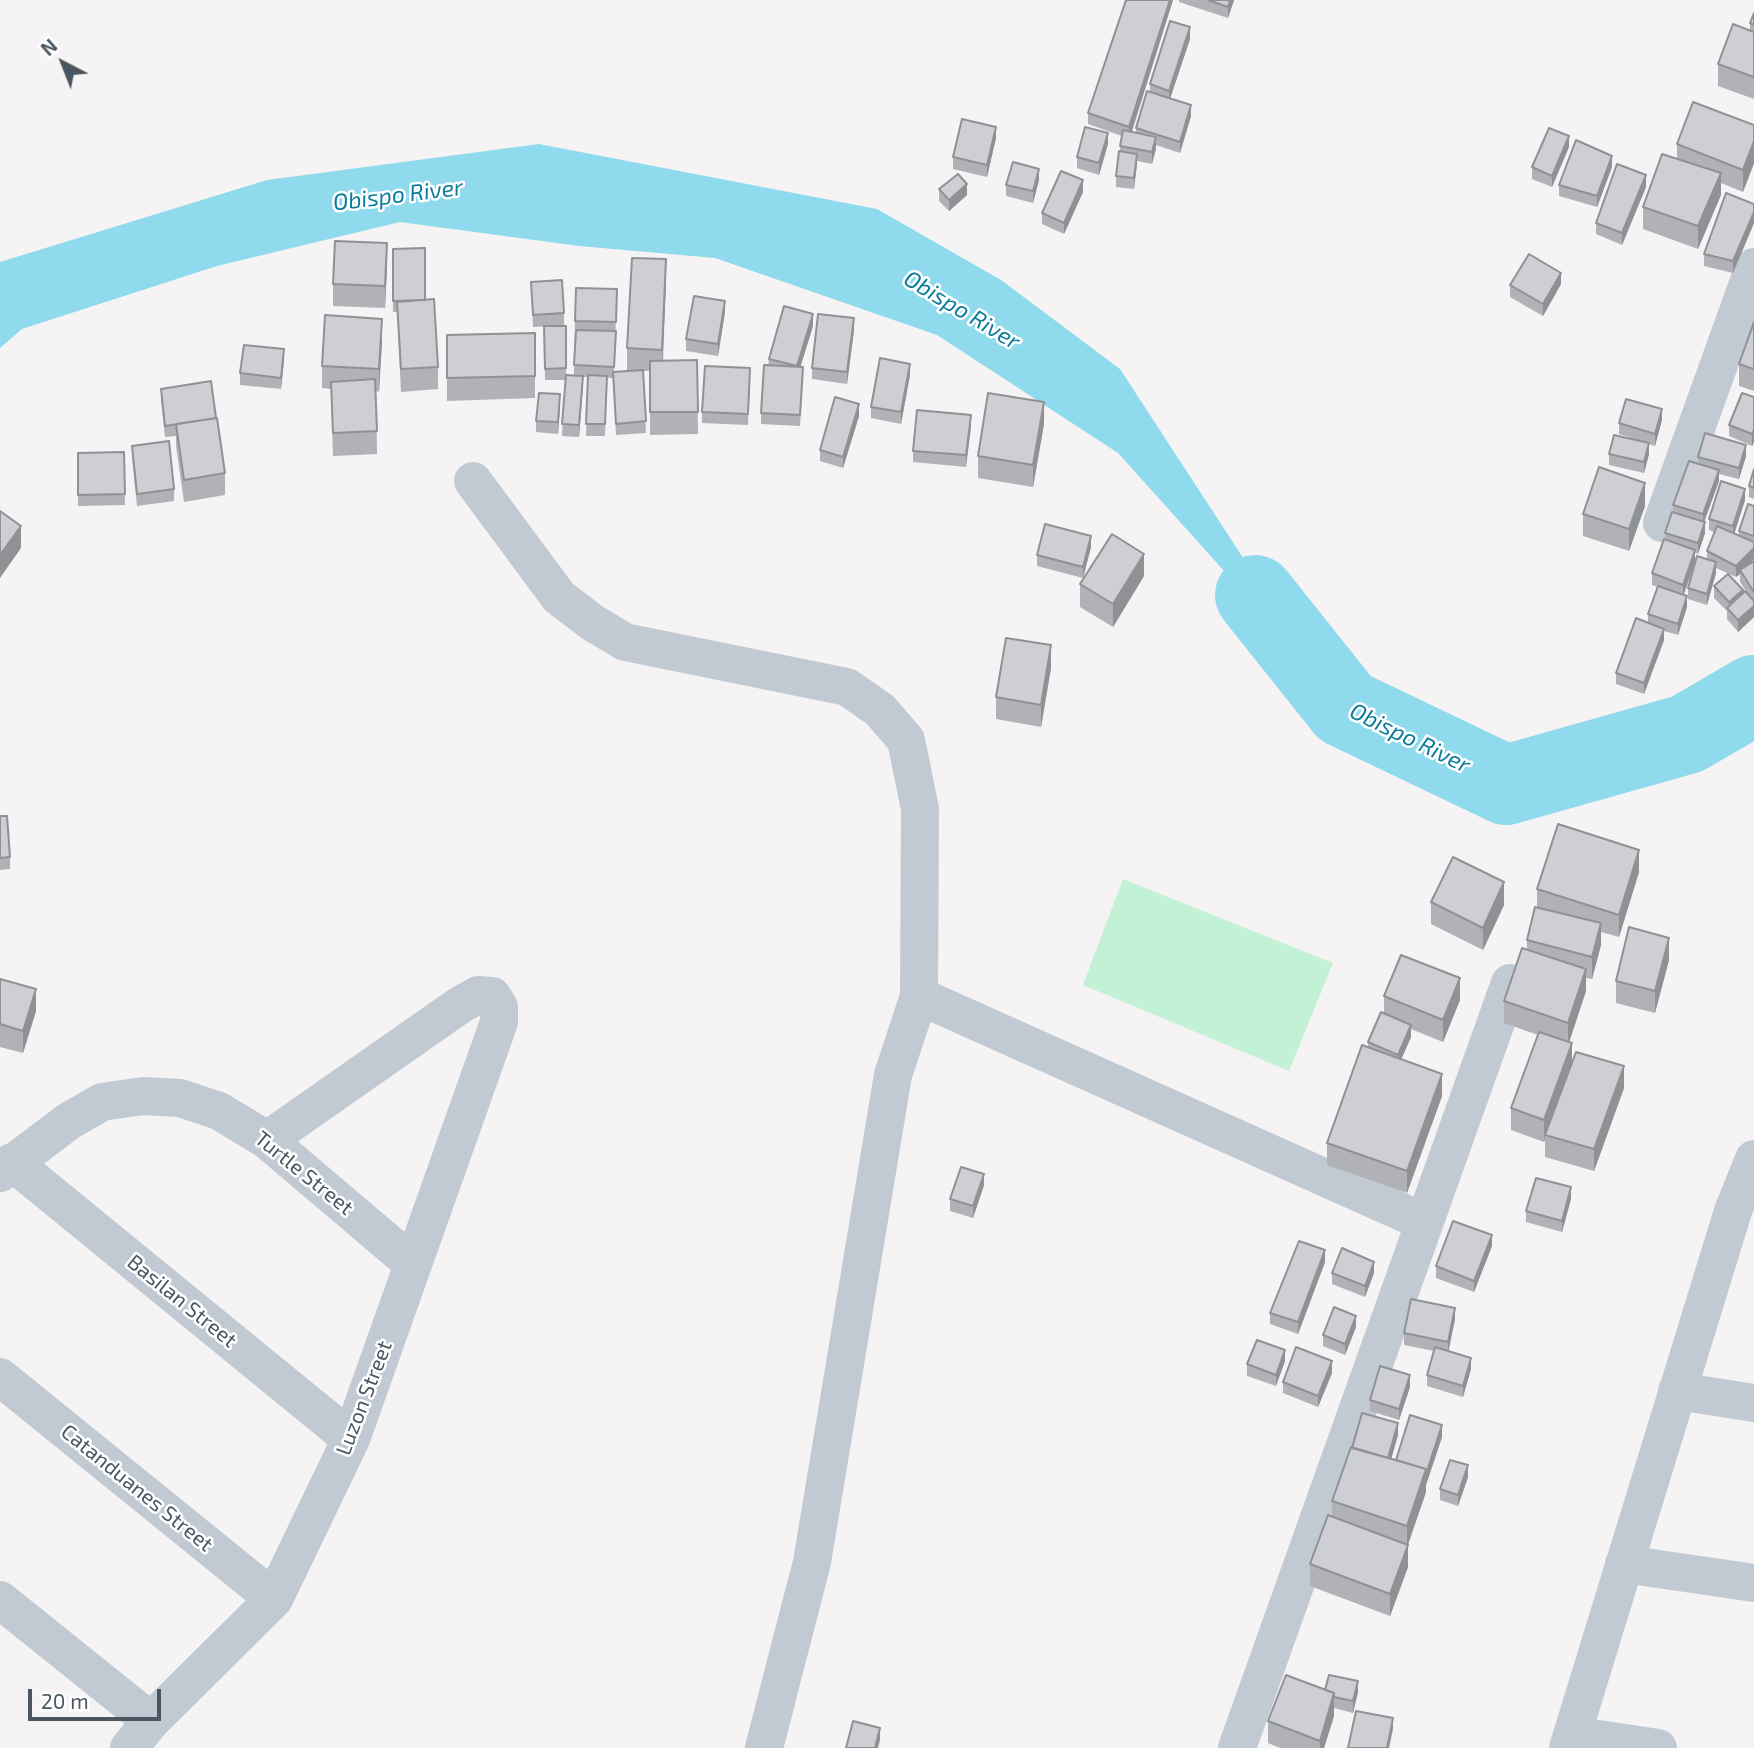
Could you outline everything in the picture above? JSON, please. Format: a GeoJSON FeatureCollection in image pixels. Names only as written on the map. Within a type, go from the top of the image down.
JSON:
{"type":"FeatureCollection","features":[{"type":"Feature","properties":{"kind":"street"},"geometry":{"type":"LineString","coordinates":[[1662,523],[1754,267]]}},
{"type":"Feature","properties":{"kind":"street"},"geometry":{"type":"LineString","coordinates":[[473,481],[559,597],[593,623],[625,642],[847,687],[880,710],[906,740],[920,809],[919,996],[893,1075],[812,1562],[764,1748]]}},
{"type":"Feature","properties":{"kind":"street"},"geometry":{"type":"LineString","coordinates":[[1237,1748],[1510,983]]}},
{"type":"Feature","properties":{"kind":"street","name":"Luzon Street"},"geometry":{"type":"LineString","coordinates":[[140,1735],[274,1599],[351,1440],[499,1022],[499,1007],[492,996],[478,995],[460,1005],[267,1140]]}},
{"type":"Feature","properties":{"kind":"street"},"geometry":{"type":"LineString","coordinates":[[919,996],[1424,1222]]}},
{"type":"Feature","properties":{"kind":"street","name":"Turtle Street"},"geometry":{"type":"LineString","coordinates":[[6,1167],[69,1121],[102,1102],[143,1096],[180,1098],[219,1111],[267,1140],[413,1264]]}},
{"type":"Feature","properties":{"kind":"street"},"geometry":{"type":"LineString","coordinates":[[1658,1748],[1570,1741],[1677,1391],[1743,1212],[1754,1159]]}},
{"type":"Feature","properties":{"kind":"street","name":"Basilan Street"},"geometry":{"type":"LineString","coordinates":[[6,1167],[351,1440]]}},
{"type":"Feature","properties":{"kind":"street","name":"Catanduanes Street"},"geometry":{"type":"LineString","coordinates":[[0,1377],[274,1599]]}},
{"type":"Feature","properties":{"kind":"street"},"geometry":{"type":"LineString","coordinates":[[1677,1391],[1754,1402]]}},
{"type":"Feature","properties":{"kind":"street"},"geometry":{"type":"LineString","coordinates":[[1624,1564],[1754,1583]]}},
{"type":"Feature","properties":{"kind":"street"},"geometry":{"type":"LineString","coordinates":[[0,1600],[140,1735]]}},
{"type":"Feature","properties":{"kind":"green space"},"geometry":{"type":"Polygon","coordinates":[[[1123,879],[1333,963],[1289,1071],[1083,985],[1123,879]]]}},
{"type":"Feature","properties":{"kind":"water"},"geometry":{"type":"Polygon","coordinates":[[[539,144],[877,209],[1001,280],[1120,369],[1324,682],[1118,453],[937,335],[715,258],[579,246],[400,222],[217,266],[22,329],[0,348],[0,262],[267,180],[539,144]]]}},
{"type":"Feature","properties":{"kind":"building"},"geometry":{"type":"Polygon","coordinates":[[[1126,0],[1170,0],[1129,127],[1088,113],[1126,0]]]}},
{"type":"Feature","properties":{"kind":"building"},"geometry":{"type":"Polygon","coordinates":[[[1208,0],[1230,0],[1228,7],[1208,0]]]}},
{"type":"Feature","properties":{"kind":"building"},"geometry":{"type":"Polygon","coordinates":[[[1170,21],[1190,27],[1169,91],[1150,84],[1170,21]]]}},
{"type":"Feature","properties":{"kind":"building"},"geometry":{"type":"Polygon","coordinates":[[[1733,24],[1754,32],[1754,77],[1718,64],[1733,24]]]}},
{"type":"Feature","properties":{"kind":"building"},"geometry":{"type":"Polygon","coordinates":[[[1147,91],[1191,105],[1180,142],[1136,128],[1147,91]]]}},
{"type":"Feature","properties":{"kind":"building"},"geometry":{"type":"Polygon","coordinates":[[[1693,102],[1754,125],[1754,141],[1743,170],[1677,144],[1693,102]]]}},
{"type":"Feature","properties":{"kind":"building"},"geometry":{"type":"Polygon","coordinates":[[[962,119],[996,127],[987,165],[953,157],[962,119]]]}},
{"type":"Feature","properties":{"kind":"building"},"geometry":{"type":"Polygon","coordinates":[[[1085,127],[1108,133],[1099,163],[1077,157],[1085,127]]]}},
{"type":"Feature","properties":{"kind":"building"},"geometry":{"type":"Polygon","coordinates":[[[1549,128],[1569,136],[1552,176],[1532,167],[1549,128]]]}},
{"type":"Feature","properties":{"kind":"building"},"geometry":{"type":"Polygon","coordinates":[[[1123,130],[1156,137],[1152,152],[1120,146],[1123,130]]]}},
{"type":"Feature","properties":{"kind":"building"},"geometry":{"type":"Polygon","coordinates":[[[1576,140],[1612,156],[1597,196],[1559,185],[1576,140]]]}},
{"type":"Feature","properties":{"kind":"building"},"geometry":{"type":"Polygon","coordinates":[[[1119,151],[1137,154],[1134,178],[1116,176],[1119,151]]]}},
{"type":"Feature","properties":{"kind":"building"},"geometry":{"type":"Polygon","coordinates":[[[1662,154],[1721,173],[1698,226],[1643,207],[1662,154]]]}},
{"type":"Feature","properties":{"kind":"building"},"geometry":{"type":"Polygon","coordinates":[[[1013,162],[1039,169],[1033,191],[1006,185],[1013,162]]]}},
{"type":"Feature","properties":{"kind":"building"},"geometry":{"type":"Polygon","coordinates":[[[1617,164],[1646,175],[1622,233],[1596,223],[1617,164]]]}},
{"type":"Feature","properties":{"kind":"building"},"geometry":{"type":"Polygon","coordinates":[[[1061,171],[1083,180],[1064,223],[1042,213],[1061,171]]]}},
{"type":"Feature","properties":{"kind":"building"},"geometry":{"type":"Polygon","coordinates":[[[958,174],[967,184],[949,200],[939,189],[958,174]]]}},
{"type":"Feature","properties":{"kind":"building"},"geometry":{"type":"Polygon","coordinates":[[[1726,193],[1754,204],[1754,212],[1733,261],[1704,254],[1726,193]]]}},
{"type":"Feature","properties":{"kind":"building"},"geometry":{"type":"Polygon","coordinates":[[[335,241],[387,243],[385,286],[333,284],[335,241]]]}},
{"type":"Feature","properties":{"kind":"building"},"geometry":{"type":"Polygon","coordinates":[[[425,248],[425,300],[393,301],[393,249],[425,248]]]}},
{"type":"Feature","properties":{"kind":"building"},"geometry":{"type":"Polygon","coordinates":[[[1529,254],[1561,273],[1543,304],[1510,285],[1529,254]]]}},
{"type":"Feature","properties":{"kind":"building"},"geometry":{"type":"Polygon","coordinates":[[[632,258],[666,259],[662,350],[627,348],[632,258]]]}},
{"type":"Feature","properties":{"kind":"building"},"geometry":{"type":"Polygon","coordinates":[[[562,280],[564,313],[533,315],[531,282],[562,280]]]}},
{"type":"Feature","properties":{"kind":"building"},"geometry":{"type":"Polygon","coordinates":[[[576,288],[617,289],[616,322],[575,321],[576,288]]]}},
{"type":"Feature","properties":{"kind":"building"},"geometry":{"type":"Polygon","coordinates":[[[694,296],[725,301],[718,344],[686,339],[694,296]]]}},
{"type":"Feature","properties":{"kind":"building"},"geometry":{"type":"Polygon","coordinates":[[[434,299],[438,367],[401,369],[397,302],[434,299]]]}},
{"type":"Feature","properties":{"kind":"building"},"geometry":{"type":"Polygon","coordinates":[[[784,306],[813,314],[797,366],[769,359],[784,306]]]}},
{"type":"Feature","properties":{"kind":"building"},"geometry":{"type":"Polygon","coordinates":[[[818,314],[854,318],[847,372],[812,368],[818,314]]]}},
{"type":"Feature","properties":{"kind":"building"},"geometry":{"type":"Polygon","coordinates":[[[325,315],[382,319],[379,369],[322,366],[325,315]]]}},
{"type":"Feature","properties":{"kind":"building"},"geometry":{"type":"Polygon","coordinates":[[[1754,322],[1754,369],[1739,364],[1754,322]]]}},
{"type":"Feature","properties":{"kind":"building"},"geometry":{"type":"Polygon","coordinates":[[[544,326],[566,326],[566,368],[545,369],[544,326]]]}},
{"type":"Feature","properties":{"kind":"building"},"geometry":{"type":"Polygon","coordinates":[[[576,330],[616,331],[614,367],[574,365],[576,330]]]}},
{"type":"Feature","properties":{"kind":"building"},"geometry":{"type":"Polygon","coordinates":[[[535,333],[535,376],[447,378],[447,335],[535,333]]]}},
{"type":"Feature","properties":{"kind":"building"},"geometry":{"type":"Polygon","coordinates":[[[244,345],[284,349],[281,378],[240,373],[244,345]]]}},
{"type":"Feature","properties":{"kind":"building"},"geometry":{"type":"Polygon","coordinates":[[[880,358],[910,364],[901,412],[871,407],[880,358]]]}},
{"type":"Feature","properties":{"kind":"building"},"geometry":{"type":"Polygon","coordinates":[[[697,360],[698,412],[650,412],[650,361],[697,360]]]}},
{"type":"Feature","properties":{"kind":"building"},"geometry":{"type":"Polygon","coordinates":[[[764,365],[803,367],[800,415],[761,413],[764,365]]]}},
{"type":"Feature","properties":{"kind":"building"},"geometry":{"type":"Polygon","coordinates":[[[705,366],[750,368],[748,414],[702,412],[705,366]]]}},
{"type":"Feature","properties":{"kind":"building"},"geometry":{"type":"Polygon","coordinates":[[[643,370],[646,421],[616,424],[613,372],[643,370]]]}},
{"type":"Feature","properties":{"kind":"building"},"geometry":{"type":"Polygon","coordinates":[[[566,375],[583,376],[579,425],[562,424],[566,375]]]}},
{"type":"Feature","properties":{"kind":"building"},"geometry":{"type":"Polygon","coordinates":[[[588,375],[607,376],[605,424],[586,424],[588,375]]]}},
{"type":"Feature","properties":{"kind":"building"},"geometry":{"type":"Polygon","coordinates":[[[375,379],[377,431],[333,433],[331,382],[375,379]]]}},
{"type":"Feature","properties":{"kind":"building"},"geometry":{"type":"Polygon","coordinates":[[[211,381],[216,418],[165,426],[161,389],[211,381]]]}},
{"type":"Feature","properties":{"kind":"building"},"geometry":{"type":"Polygon","coordinates":[[[539,393],[560,394],[558,422],[536,421],[539,393]]]}},
{"type":"Feature","properties":{"kind":"building"},"geometry":{"type":"Polygon","coordinates":[[[988,393],[1044,402],[1033,465],[978,456],[988,393]]]}},
{"type":"Feature","properties":{"kind":"building"},"geometry":{"type":"Polygon","coordinates":[[[1742,393],[1754,397],[1752,434],[1729,425],[1742,393]]]}},
{"type":"Feature","properties":{"kind":"building"},"geometry":{"type":"Polygon","coordinates":[[[835,397],[859,404],[843,457],[820,450],[835,397]]]}},
{"type":"Feature","properties":{"kind":"building"},"geometry":{"type":"Polygon","coordinates":[[[1626,399],[1662,409],[1655,434],[1619,423],[1626,399]]]}},
{"type":"Feature","properties":{"kind":"building"},"geometry":{"type":"Polygon","coordinates":[[[917,410],[971,415],[966,455],[913,451],[917,410]]]}},
{"type":"Feature","properties":{"kind":"building"},"geometry":{"type":"Polygon","coordinates":[[[217,418],[225,473],[184,480],[176,424],[217,418]]]}},
{"type":"Feature","properties":{"kind":"building"},"geometry":{"type":"Polygon","coordinates":[[[1705,433],[1746,445],[1739,468],[1698,457],[1705,433]]]}},
{"type":"Feature","properties":{"kind":"building"},"geometry":{"type":"Polygon","coordinates":[[[1614,435],[1649,443],[1644,462],[1609,454],[1614,435]]]}},
{"type":"Feature","properties":{"kind":"building"},"geometry":{"type":"Polygon","coordinates":[[[169,441],[174,489],[137,494],[132,446],[169,441]]]}},
{"type":"Feature","properties":{"kind":"building"},"geometry":{"type":"Polygon","coordinates":[[[124,452],[125,494],[78,495],[78,453],[124,452]]]}},
{"type":"Feature","properties":{"kind":"building"},"geometry":{"type":"Polygon","coordinates":[[[1689,461],[1719,470],[1703,514],[1673,505],[1689,461]]]}},
{"type":"Feature","properties":{"kind":"building"},"geometry":{"type":"Polygon","coordinates":[[[1599,467],[1645,483],[1629,529],[1583,514],[1599,467]]]}},
{"type":"Feature","properties":{"kind":"building"},"geometry":{"type":"Polygon","coordinates":[[[1754,469],[1754,488],[1749,486],[1754,469]]]}},
{"type":"Feature","properties":{"kind":"building"},"geometry":{"type":"Polygon","coordinates":[[[1721,481],[1745,489],[1733,526],[1709,519],[1721,481]]]}},
{"type":"Feature","properties":{"kind":"building"},"geometry":{"type":"Polygon","coordinates":[[[1748,504],[1754,506],[1754,536],[1739,531],[1748,504]]]}},
{"type":"Feature","properties":{"kind":"building"},"geometry":{"type":"Polygon","coordinates":[[[0,511],[21,526],[0,555],[0,511]]]}},
{"type":"Feature","properties":{"kind":"building"},"geometry":{"type":"Polygon","coordinates":[[[1672,512],[1705,522],[1698,543],[1665,533],[1672,512]]]}},
{"type":"Feature","properties":{"kind":"building"},"geometry":{"type":"Polygon","coordinates":[[[1045,524],[1091,536],[1083,567],[1037,555],[1045,524]]]}},
{"type":"Feature","properties":{"kind":"building"},"geometry":{"type":"Polygon","coordinates":[[[1717,526],[1754,542],[1754,548],[1736,566],[1707,551],[1717,526]]]}},
{"type":"Feature","properties":{"kind":"building"},"geometry":{"type":"Polygon","coordinates":[[[1112,534],[1144,554],[1113,604],[1080,584],[1112,534]]]}},
{"type":"Feature","properties":{"kind":"building"},"geometry":{"type":"Polygon","coordinates":[[[1664,539],[1695,550],[1683,585],[1652,573],[1664,539]]]}},
{"type":"Feature","properties":{"kind":"building"},"geometry":{"type":"Polygon","coordinates":[[[1697,556],[1716,562],[1707,594],[1688,588],[1697,556]]]}},
{"type":"Feature","properties":{"kind":"building"},"geometry":{"type":"Polygon","coordinates":[[[1754,561],[1754,592],[1740,570],[1754,561]]]}},
{"type":"Feature","properties":{"kind":"building"},"geometry":{"type":"Polygon","coordinates":[[[1728,574],[1743,590],[1729,602],[1714,586],[1728,574]]]}},
{"type":"Feature","properties":{"kind":"building"},"geometry":{"type":"Polygon","coordinates":[[[1658,586],[1687,596],[1678,624],[1648,614],[1658,586]]]}},
{"type":"Feature","properties":{"kind":"building"},"geometry":{"type":"Polygon","coordinates":[[[1745,591],[1754,601],[1754,606],[1738,620],[1727,608],[1745,591]]]}},
{"type":"Feature","properties":{"kind":"building"},"geometry":{"type":"Polygon","coordinates":[[[1636,618],[1664,629],[1644,683],[1616,673],[1636,618]]]}},
{"type":"Feature","properties":{"kind":"building"},"geometry":{"type":"Polygon","coordinates":[[[1006,638],[1051,645],[1041,705],[996,697],[1006,638]]]}},
{"type":"Feature","properties":{"kind":"building"},"geometry":{"type":"Polygon","coordinates":[[[0,816],[7,816],[10,857],[0,858],[0,816]]]}},
{"type":"Feature","properties":{"kind":"building"},"geometry":{"type":"Polygon","coordinates":[[[1558,824],[1639,850],[1619,915],[1537,889],[1558,824]]]}},
{"type":"Feature","properties":{"kind":"building"},"geometry":{"type":"Polygon","coordinates":[[[1453,857],[1504,882],[1483,928],[1431,902],[1453,857]]]}},
{"type":"Feature","properties":{"kind":"building"},"geometry":{"type":"Polygon","coordinates":[[[1535,907],[1601,923],[1592,957],[1527,940],[1535,907]]]}},
{"type":"Feature","properties":{"kind":"building"},"geometry":{"type":"Polygon","coordinates":[[[1629,927],[1669,938],[1655,991],[1616,981],[1629,927]]]}},
{"type":"Feature","properties":{"kind":"building"},"geometry":{"type":"Polygon","coordinates":[[[1522,948],[1586,969],[1568,1023],[1504,1001],[1522,948]]]}},
{"type":"Feature","properties":{"kind":"building"},"geometry":{"type":"Polygon","coordinates":[[[1401,955],[1460,978],[1443,1020],[1384,996],[1401,955]]]}},
{"type":"Feature","properties":{"kind":"building"},"geometry":{"type":"Polygon","coordinates":[[[0,979],[36,989],[23,1031],[0,1024],[0,979]]]}},
{"type":"Feature","properties":{"kind":"building"},"geometry":{"type":"Polygon","coordinates":[[[1381,1012],[1411,1025],[1398,1055],[1368,1042],[1381,1012]]]}},
{"type":"Feature","properties":{"kind":"building"},"geometry":{"type":"Polygon","coordinates":[[[1539,1032],[1572,1043],[1544,1120],[1511,1108],[1539,1032]]]}},
{"type":"Feature","properties":{"kind":"building"},"geometry":{"type":"Polygon","coordinates":[[[1362,1045],[1442,1074],[1407,1171],[1327,1143],[1362,1045]]]}},
{"type":"Feature","properties":{"kind":"building"},"geometry":{"type":"Polygon","coordinates":[[[1576,1052],[1624,1066],[1594,1149],[1545,1135],[1576,1052]]]}},
{"type":"Feature","properties":{"kind":"building"},"geometry":{"type":"Polygon","coordinates":[[[961,1167],[984,1174],[973,1206],[950,1199],[961,1167]]]}},
{"type":"Feature","properties":{"kind":"building"},"geometry":{"type":"Polygon","coordinates":[[[1536,1178],[1571,1187],[1562,1221],[1526,1211],[1536,1178]]]}},
{"type":"Feature","properties":{"kind":"building"},"geometry":{"type":"Polygon","coordinates":[[[1453,1221],[1492,1235],[1474,1281],[1436,1266],[1453,1221]]]}},
{"type":"Feature","properties":{"kind":"building"},"geometry":{"type":"Polygon","coordinates":[[[1299,1241],[1325,1250],[1298,1322],[1270,1313],[1299,1241]]]}},
{"type":"Feature","properties":{"kind":"building"},"geometry":{"type":"Polygon","coordinates":[[[1342,1248],[1374,1262],[1365,1286],[1332,1273],[1342,1248]]]}},
{"type":"Feature","properties":{"kind":"building"},"geometry":{"type":"Polygon","coordinates":[[[1411,1299],[1455,1308],[1448,1342],[1404,1333],[1411,1299]]]}},
{"type":"Feature","properties":{"kind":"building"},"geometry":{"type":"Polygon","coordinates":[[[1334,1307],[1356,1316],[1345,1344],[1323,1335],[1334,1307]]]}},
{"type":"Feature","properties":{"kind":"building"},"geometry":{"type":"Polygon","coordinates":[[[1257,1340],[1285,1350],[1276,1375],[1247,1364],[1257,1340]]]}},
{"type":"Feature","properties":{"kind":"building"},"geometry":{"type":"Polygon","coordinates":[[[1296,1347],[1332,1361],[1318,1396],[1283,1382],[1296,1347]]]}},
{"type":"Feature","properties":{"kind":"building"},"geometry":{"type":"Polygon","coordinates":[[[1435,1347],[1471,1358],[1463,1386],[1427,1375],[1435,1347]]]}},
{"type":"Feature","properties":{"kind":"building"},"geometry":{"type":"Polygon","coordinates":[[[1380,1366],[1410,1375],[1399,1409],[1370,1400],[1380,1366]]]}},
{"type":"Feature","properties":{"kind":"building"},"geometry":{"type":"Polygon","coordinates":[[[1362,1413],[1398,1423],[1388,1458],[1352,1448],[1362,1413]]]}},
{"type":"Feature","properties":{"kind":"building"},"geometry":{"type":"Polygon","coordinates":[[[1410,1415],[1442,1425],[1426,1474],[1426,1469],[1396,1460],[1410,1415]]]}},
{"type":"Feature","properties":{"kind":"building"},"geometry":{"type":"Polygon","coordinates":[[[1351,1447],[1426,1469],[1407,1526],[1332,1501],[1351,1447]]]}},
{"type":"Feature","properties":{"kind":"building"},"geometry":{"type":"Polygon","coordinates":[[[1450,1460],[1468,1465],[1458,1495],[1440,1489],[1450,1460]]]}},
{"type":"Feature","properties":{"kind":"building"},"geometry":{"type":"Polygon","coordinates":[[[1328,1515],[1408,1545],[1390,1594],[1310,1564],[1328,1515]]]}},
{"type":"Feature","properties":{"kind":"building"},"geometry":{"type":"Polygon","coordinates":[[[1286,1675],[1334,1693],[1320,1741],[1268,1721],[1286,1675]]]}},
{"type":"Feature","properties":{"kind":"building"},"geometry":{"type":"Polygon","coordinates":[[[1329,1675],[1358,1681],[1353,1701],[1334,1697],[1334,1693],[1325,1690],[1329,1675]]]}},
{"type":"Feature","properties":{"kind":"building"},"geometry":{"type":"Polygon","coordinates":[[[1356,1711],[1393,1718],[1387,1748],[1348,1748],[1356,1711]]]}},
{"type":"Feature","properties":{"kind":"building"},"geometry":{"type":"Polygon","coordinates":[[[853,1721],[880,1728],[875,1748],[846,1748],[853,1721]]]}},
{"type":"Feature","properties":{"kind":"waterway","name":"Obispo River"},"geometry":{"type":"LineString","coordinates":[[1255,595],[1345,708],[1506,785],[1687,734],[1754,695]]}}]}
